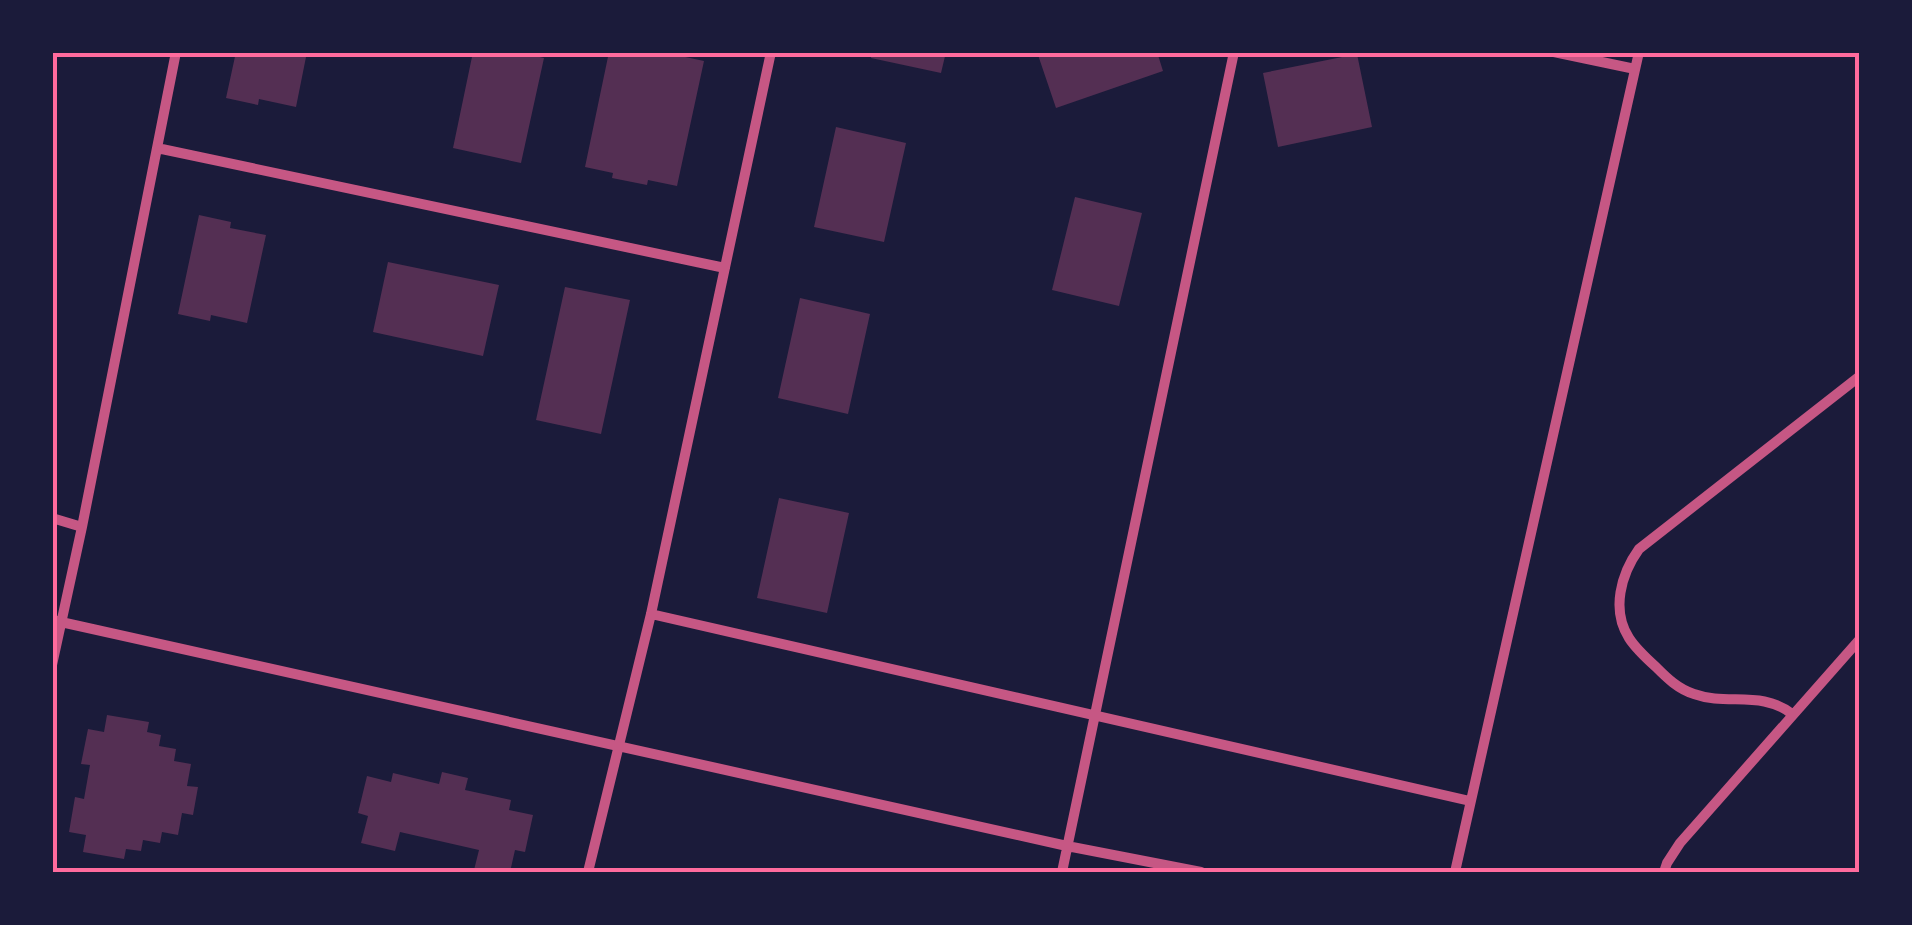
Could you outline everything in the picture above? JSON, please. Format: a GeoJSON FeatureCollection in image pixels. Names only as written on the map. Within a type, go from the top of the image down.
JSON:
{"type":"FeatureCollection","features":[{"type":"Feature","properties":{"kind":"street"},"geometry":{"type":"LineString","coordinates":[[52,665],[57,621],[82,528],[176,52]]}},
{"type":"Feature","properties":{"kind":"street"},"geometry":{"type":"LineString","coordinates":[[588,872],[651,614],[770,52]]}},
{"type":"Feature","properties":{"kind":"street"},"geometry":{"type":"LineString","coordinates":[[1062,872],[1234,52]]}},
{"type":"Feature","properties":{"kind":"street"},"geometry":{"type":"LineString","coordinates":[[1554,52],[1636,69]]}},
{"type":"Feature","properties":{"kind":"street"},"geometry":{"type":"LineString","coordinates":[[1455,872],[1639,52]]}},
{"type":"Feature","properties":{"kind":"street"},"geometry":{"type":"LineString","coordinates":[[157,148],[725,268]]}},
{"type":"Feature","properties":{"kind":"street"},"geometry":{"type":"LineString","coordinates":[[1792,714],[1770,701],[1714,700],[1673,684],[1628,637],[1620,610],[1622,584],[1639,549],[1860,376]]}},
{"type":"Feature","properties":{"kind":"street"},"geometry":{"type":"LineString","coordinates":[[52,518],[82,528]]}},
{"type":"Feature","properties":{"kind":"street"},"geometry":{"type":"LineString","coordinates":[[651,614],[1470,800]]}},
{"type":"Feature","properties":{"kind":"street"},"geometry":{"type":"LineString","coordinates":[[57,621],[1068,846],[1202,872]]}},
{"type":"Feature","properties":{"kind":"street"},"geometry":{"type":"LineString","coordinates":[[1664,872],[1666,862],[1680,843],[1860,639]]}},
{"type":"Feature","properties":{"kind":"building"},"geometry":{"type":"Polygon","coordinates":[[[236,52],[307,52],[296,107],[259,99],[258,105],[226,98],[236,52]]]}},
{"type":"Feature","properties":{"kind":"building"},"geometry":{"type":"Polygon","coordinates":[[[473,52],[518,52],[544,58],[521,163],[453,148],[473,52]]]}},
{"type":"Feature","properties":{"kind":"building"},"geometry":{"type":"Polygon","coordinates":[[[609,52],[676,52],[704,61],[677,186],[612,178],[613,173],[585,167],[609,52]]]}},
{"type":"Feature","properties":{"kind":"building"},"geometry":{"type":"Polygon","coordinates":[[[872,52],[946,52],[941,73],[871,58],[872,52]]]}},
{"type":"Feature","properties":{"kind":"building"},"geometry":{"type":"Polygon","coordinates":[[[1037,52],[1157,52],[1163,71],[1056,108],[1037,52]]]}},
{"type":"Feature","properties":{"kind":"building"},"geometry":{"type":"Polygon","coordinates":[[[1357,54],[1372,127],[1278,147],[1263,73],[1357,54]]]}},
{"type":"Feature","properties":{"kind":"building"},"geometry":{"type":"Polygon","coordinates":[[[836,127],[906,143],[884,242],[814,227],[836,127]]]}},
{"type":"Feature","properties":{"kind":"building"},"geometry":{"type":"Polygon","coordinates":[[[1075,197],[1142,213],[1119,306],[1052,290],[1075,197]]]}},
{"type":"Feature","properties":{"kind":"building"},"geometry":{"type":"Polygon","coordinates":[[[199,215],[231,222],[230,228],[266,235],[247,323],[211,315],[210,321],[178,314],[199,215]]]}},
{"type":"Feature","properties":{"kind":"building"},"geometry":{"type":"Polygon","coordinates":[[[388,262],[499,285],[483,356],[373,332],[388,262]]]}},
{"type":"Feature","properties":{"kind":"building"},"geometry":{"type":"Polygon","coordinates":[[[565,287],[630,300],[601,434],[536,420],[565,287]]]}},
{"type":"Feature","properties":{"kind":"building"},"geometry":{"type":"Polygon","coordinates":[[[800,298],[870,314],[848,414],[778,398],[800,298]]]}},
{"type":"Feature","properties":{"kind":"building"},"geometry":{"type":"Polygon","coordinates":[[[779,498],[849,513],[827,613],[757,598],[779,498]]]}},
{"type":"Feature","properties":{"kind":"building"},"geometry":{"type":"Polygon","coordinates":[[[107,715],[149,722],[147,732],[161,735],[159,746],[176,749],[174,761],[191,764],[187,786],[198,787],[193,815],[182,813],[178,835],[162,832],[160,843],[143,840],[141,851],[126,849],[124,859],[83,852],[86,835],[69,832],[75,797],[84,799],[90,765],[81,764],[88,729],[104,732],[107,715]]]}},
{"type":"Feature","properties":{"kind":"building"},"geometry":{"type":"Polygon","coordinates":[[[442,772],[468,778],[465,790],[511,800],[509,810],[533,815],[525,852],[515,850],[510,872],[474,870],[479,850],[400,832],[395,851],[361,843],[368,816],[358,813],[367,776],[391,782],[393,773],[439,784],[442,772]]]}}]}
